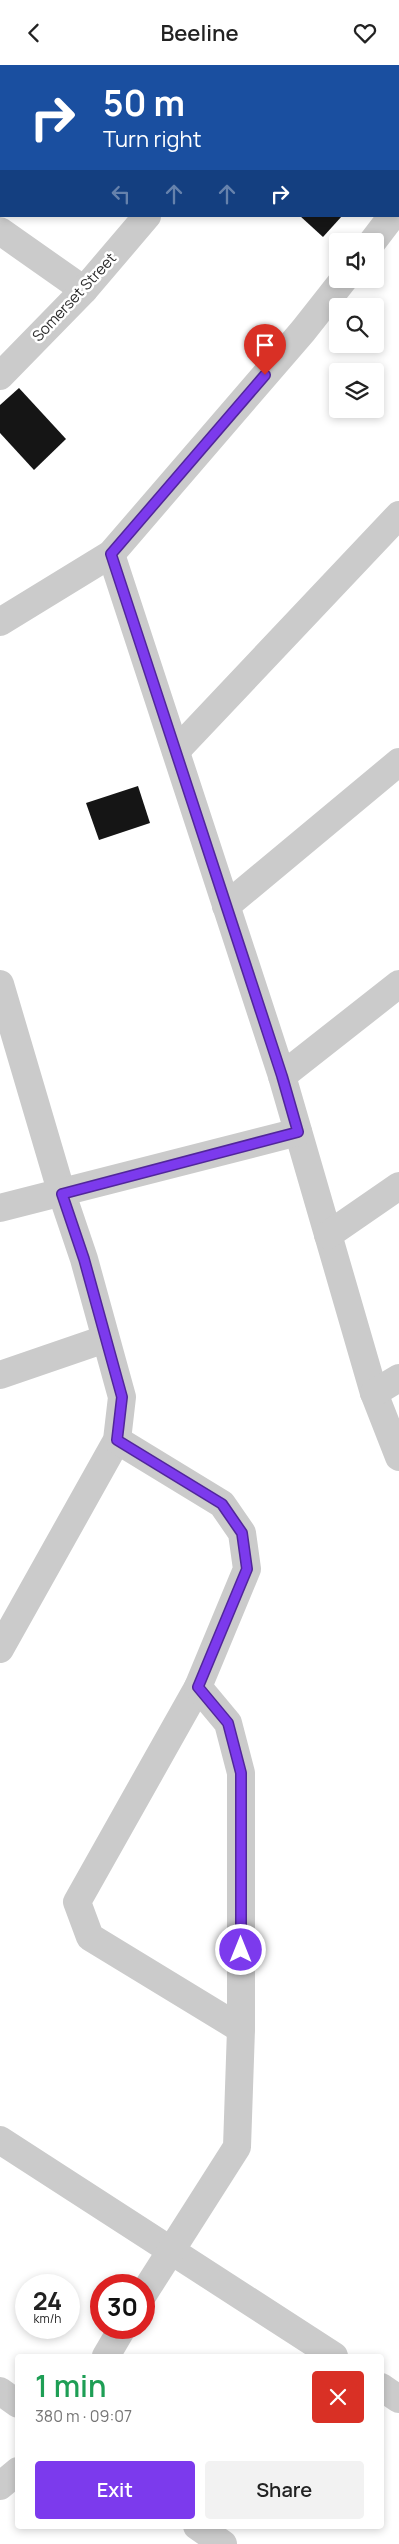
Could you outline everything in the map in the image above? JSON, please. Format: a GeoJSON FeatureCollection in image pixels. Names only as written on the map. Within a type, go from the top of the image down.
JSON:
{"type":"FeatureCollection","features":[{"type":"Feature","properties":{"kind":"street","name":"Somerset Street"},"geometry":{"type":"LineString","coordinates":[[0,376],[84,290],[145,217]]}},
{"type":"Feature","properties":{"kind":"street"},"geometry":{"type":"LineString","coordinates":[[379,233],[391,217]]}},
{"type":"Feature","properties":{"kind":"street"},"geometry":{"type":"LineString","coordinates":[[0,231],[84,290]]}},
{"type":"Feature","properties":{"kind":"street"},"geometry":{"type":"LineString","coordinates":[[0,622],[111,554],[303,331],[337,288]]}},
{"type":"Feature","properties":{"kind":"street"},"geometry":{"type":"LineString","coordinates":[[176,751],[399,515]]}},
{"type":"Feature","properties":{"kind":"street"},"geometry":{"type":"LineString","coordinates":[[111,554],[282,1076],[374,1393],[399,1457]]}},
{"type":"Feature","properties":{"kind":"street"},"geometry":{"type":"LineString","coordinates":[[226,906],[399,762]]}},
{"type":"Feature","properties":{"kind":"street"},"geometry":{"type":"LineString","coordinates":[[0,984],[5,1020],[84,1259],[122,1397],[117,1440],[0,1649]]}},
{"type":"Feature","properties":{"kind":"street"},"geometry":{"type":"LineString","coordinates":[[282,1076],[399,984]]}},
{"type":"Feature","properties":{"kind":"street"},"geometry":{"type":"LineString","coordinates":[[0,1208],[62,1194],[298,1132]]}},
{"type":"Feature","properties":{"kind":"street"},"geometry":{"type":"LineString","coordinates":[[328,1235],[399,1186]]}},
{"type":"Feature","properties":{"kind":"street"},"geometry":{"type":"LineString","coordinates":[[0,1375],[105,1339]]}},
{"type":"Feature","properties":{"kind":"street"},"geometry":{"type":"LineString","coordinates":[[374,1393],[399,1378]]}},
{"type":"Feature","properties":{"kind":"street"},"geometry":{"type":"LineString","coordinates":[[117,1440],[222,1504],[242,1533],[247,1569],[198,1687],[77,1902],[90,1937],[241,2029]]}},
{"type":"Feature","properties":{"kind":"street"},"geometry":{"type":"LineString","coordinates":[[155,2274],[237,2147],[241,2029],[241,1773],[228,1723],[198,1687]]}},
{"type":"Feature","properties":{"kind":"street"},"geometry":{"type":"LineString","coordinates":[[0,2141],[331,2354]]}},
{"type":"Feature","properties":{"kind":"street"},"geometry":{"type":"LineString","coordinates":[[107,2354],[116,2339]]}},
{"type":"Feature","properties":{"kind":"street"},"geometry":{"type":"LineString","coordinates":[[384,2389],[399,2399]]}},
{"type":"Feature","properties":{"kind":"street"},"geometry":{"type":"LineString","coordinates":[[0,2391],[15,2402]]}},
{"type":"Feature","properties":{"kind":"street"},"geometry":{"type":"LineString","coordinates":[[0,2486],[15,2474]]}},
{"type":"Feature","properties":{"kind":"street"},"geometry":{"type":"LineString","coordinates":[[201,2529],[223,2544]]}},
{"type":"Feature","properties":{"kind":"building"},"geometry":{"type":"Polygon","coordinates":[[[301,217],[341,217],[323,237],[301,217]]]}},
{"type":"Feature","properties":{"kind":"building"},"geometry":{"type":"Polygon","coordinates":[[[19,388],[66,439],[34,470],[0,433],[0,405],[19,388]]]}},
{"type":"Feature","properties":{"kind":"building"},"geometry":{"type":"Polygon","coordinates":[[[138,786],[150,823],[99,840],[86,803],[138,786]]]}},
{"type":"Feature","properties":{"kind":"route"},"geometry":{"type":"LineString","coordinates":[[241,1950],[241,1773],[228,1723],[198,1687],[247,1569],[242,1533],[222,1504],[117,1440],[122,1397],[84,1259],[62,1194],[298,1132],[282,1076],[111,554],[265,375]]}}]}
